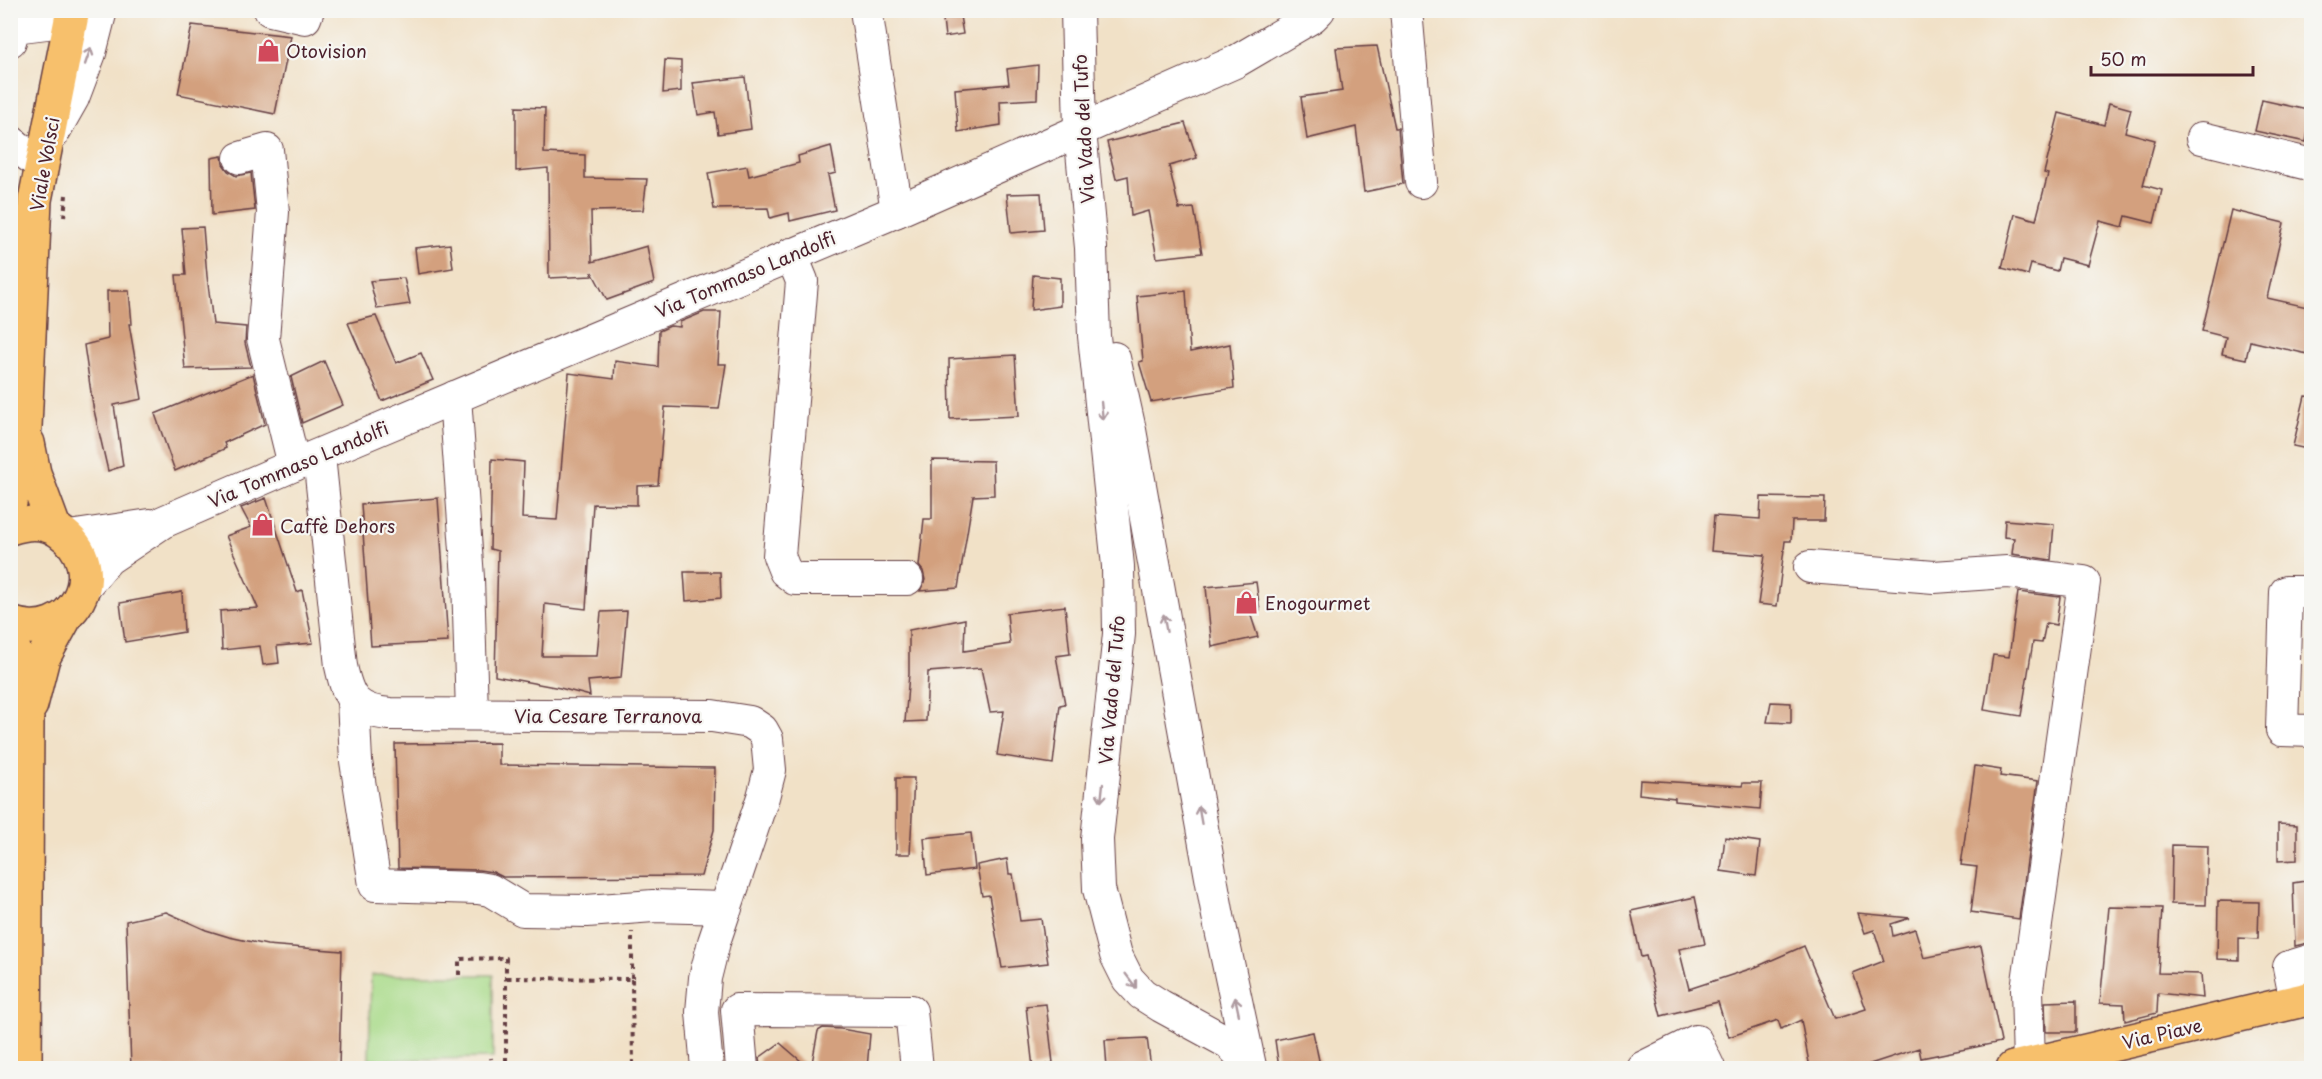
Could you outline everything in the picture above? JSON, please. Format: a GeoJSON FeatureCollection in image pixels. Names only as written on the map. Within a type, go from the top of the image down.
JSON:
{"type":"FeatureCollection","features":[{"type":"Feature","properties":{"kind":"main road","name":"Viale Volsci"},"geometry":{"type":"LineString","coordinates":[[10,503],[25,427],[35,200],[44,156],[82,14]]}},
{"type":"Feature","properties":{"kind":"main road","name":"Viale Volsci"},"geometry":{"type":"LineString","coordinates":[[25,427],[34,473],[61,532],[80,552],[85,568],[84,587]]}},
{"type":"Feature","properties":{"kind":"main road"},"geometry":{"type":"LineString","coordinates":[[10,528],[26,523],[40,524],[61,532]]}},
{"type":"Feature","properties":{"kind":"main road"},"geometry":{"type":"LineString","coordinates":[[27,719],[43,658],[66,616],[78,603],[84,587]]}},
{"type":"Feature","properties":{"kind":"main road"},"geometry":{"type":"LineString","coordinates":[[10,623],[22,627],[38,628],[53,624],[66,616]]}},
{"type":"Feature","properties":{"kind":"main road"},"geometry":{"type":"LineString","coordinates":[[10,637],[20,668],[27,719],[18,972],[25,1068]]}},
{"type":"Feature","properties":{"kind":"main road","name":"Via Piave"},"geometry":{"type":"LineString","coordinates":[[2021,1067],[2304,1000]]}},
{"type":"Feature","properties":{"kind":"street"},"geometry":{"type":"LineString","coordinates":[[270,10],[305,18],[308,10]]}},
{"type":"Feature","properties":{"kind":"street"},"geometry":{"type":"LineString","coordinates":[[866,10],[897,211]]}},
{"type":"Feature","properties":{"kind":"street","name":"Via Vado del Tufo"},"geometry":{"type":"LineString","coordinates":[[1077,10],[1080,130],[1091,248],[1094,336],[1118,566],[1119,634],[1097,839],[1098,889],[1116,955],[1128,979],[1142,994],[1229,1043],[1250,1066]]}},
{"type":"Feature","properties":{"kind":"street","name":"Via Tommaso Landolfi"},"geometry":{"type":"LineString","coordinates":[[84,587],[108,559],[163,522],[897,211],[1235,63],[1312,17],[1319,10]]}},
{"type":"Feature","properties":{"kind":"street"},"geometry":{"type":"LineString","coordinates":[[1406,10],[1421,182]]}},
{"type":"Feature","properties":{"kind":"street"},"geometry":{"type":"LineString","coordinates":[[10,41],[14,27],[82,14]]}},
{"type":"Feature","properties":{"kind":"street"},"geometry":{"type":"LineString","coordinates":[[2202,138],[2312,165]]}},
{"type":"Feature","properties":{"kind":"street"},"geometry":{"type":"LineString","coordinates":[[10,141],[44,156]]}},
{"type":"Feature","properties":{"kind":"street"},"geometry":{"type":"LineString","coordinates":[[240,158],[267,150],[273,212],[263,339],[307,460],[345,688],[353,700],[356,761],[375,885],[490,890],[523,910],[587,911],[632,906],[726,908]]}},
{"type":"Feature","properties":{"kind":"street","name":"Via Vado del Tufo"},"geometry":{"type":"LineString","coordinates":[[1091,248],[1130,430],[1218,916],[1250,1066]]}},
{"type":"Feature","properties":{"kind":"street"},"geometry":{"type":"LineString","coordinates":[[791,254],[802,281],[779,556],[785,571],[795,579],[907,579]]}},
{"type":"Feature","properties":{"kind":"street"},"geometry":{"type":"LineString","coordinates":[[455,398],[468,578],[472,714]]}},
{"type":"Feature","properties":{"kind":"street","name":"Via Tommaso Landolfi"},"geometry":{"type":"LineString","coordinates":[[61,532],[163,522]]}},
{"type":"Feature","properties":{"kind":"street"},"geometry":{"type":"LineString","coordinates":[[1810,567],[1934,577],[2007,572],[2084,582],[2027,989],[2021,1067]]}},
{"type":"Feature","properties":{"kind":"street"},"geometry":{"type":"LineString","coordinates":[[2312,592],[2286,592],[2282,730],[2312,730]]}},
{"type":"Feature","properties":{"kind":"street","name":"Via Cesare Terranova"},"geometry":{"type":"LineString","coordinates":[[353,700],[367,710],[378,713],[712,716],[750,722],[762,730],[767,739],[770,770],[714,942],[702,996],[706,1068]]}},
{"type":"Feature","properties":{"kind":"street"},"geometry":{"type":"LineString","coordinates":[[2304,1000],[2289,967],[2312,960]]}},
{"type":"Feature","properties":{"kind":"street"},"geometry":{"type":"LineString","coordinates":[[742,1068],[737,1011],[911,1011],[917,1068]]}},
{"type":"Feature","properties":{"kind":"street"},"geometry":{"type":"LineString","coordinates":[[1642,1068],[1696,1041],[1709,1068]]}},
{"type":"Feature","properties":{"kind":"path"},"geometry":{"type":"LineString","coordinates":[[63,225],[66,193]]}},
{"type":"Feature","properties":{"kind":"path"},"geometry":{"type":"LineString","coordinates":[[632,906],[633,1068]]}},
{"type":"Feature","properties":{"kind":"path"},"geometry":{"type":"LineString","coordinates":[[459,975],[459,959],[506,958],[506,1064],[492,1065],[491,1058]]}},
{"type":"Feature","properties":{"kind":"path"},"geometry":{"type":"LineString","coordinates":[[507,978],[632,979]]}},
{"type":"Feature","properties":{"kind":"green space"},"geometry":{"type":"Polygon","coordinates":[[[371,975],[493,975],[493,1058],[369,1060],[371,975]]]}},
{"type":"Feature","properties":{"kind":"building"},"geometry":{"type":"Polygon","coordinates":[[[942,10],[959,10],[963,34],[945,37],[942,10]]]}},
{"type":"Feature","properties":{"kind":"building"},"geometry":{"type":"Polygon","coordinates":[[[192,25],[291,36],[275,114],[178,94],[192,25]]]}},
{"type":"Feature","properties":{"kind":"building"},"geometry":{"type":"Polygon","coordinates":[[[1377,46],[1395,128],[1398,128],[1403,184],[1364,192],[1356,127],[1307,139],[1301,97],[1342,91],[1336,48],[1377,46]]]}},
{"type":"Feature","properties":{"kind":"building"},"geometry":{"type":"Polygon","coordinates":[[[665,60],[681,61],[681,91],[663,93],[665,60]]]}},
{"type":"Feature","properties":{"kind":"building"},"geometry":{"type":"Polygon","coordinates":[[[1038,65],[1037,99],[1000,101],[1001,125],[958,132],[955,89],[1009,84],[1007,69],[1038,65]]]}},
{"type":"Feature","properties":{"kind":"building"},"geometry":{"type":"Polygon","coordinates":[[[745,77],[751,129],[718,134],[715,112],[698,115],[693,83],[745,77]]]}},
{"type":"Feature","properties":{"kind":"building"},"geometry":{"type":"Polygon","coordinates":[[[2262,100],[2312,111],[2306,142],[2255,131],[2262,100]]]}},
{"type":"Feature","properties":{"kind":"building"},"geometry":{"type":"Polygon","coordinates":[[[2109,103],[2131,109],[2125,132],[2155,140],[2143,185],[2162,190],[2154,223],[2126,216],[2123,227],[2100,221],[2088,265],[2060,258],[2057,271],[2031,264],[2028,275],[2002,268],[2015,214],[2036,220],[2048,174],[2044,173],[2059,113],[2104,125],[2109,103]]]}},
{"type":"Feature","properties":{"kind":"building"},"geometry":{"type":"Polygon","coordinates":[[[516,107],[545,108],[544,153],[585,155],[585,178],[647,179],[643,210],[591,211],[592,262],[647,246],[654,283],[607,300],[592,272],[592,276],[549,278],[548,168],[516,171],[516,107]]]}},
{"type":"Feature","properties":{"kind":"building"},"geometry":{"type":"Polygon","coordinates":[[[1185,123],[1197,158],[1169,166],[1179,209],[1194,208],[1202,253],[1157,258],[1148,211],[1131,216],[1128,176],[1116,179],[1107,142],[1185,123]]]}},
{"type":"Feature","properties":{"kind":"building"},"geometry":{"type":"Polygon","coordinates":[[[831,146],[836,173],[828,175],[835,210],[790,221],[789,213],[770,218],[768,208],[714,209],[708,173],[747,166],[749,176],[799,163],[798,156],[831,146]]]}},
{"type":"Feature","properties":{"kind":"building"},"geometry":{"type":"Polygon","coordinates":[[[222,156],[223,164],[236,176],[251,173],[255,210],[212,215],[211,158],[222,156]]]}},
{"type":"Feature","properties":{"kind":"building"},"geometry":{"type":"Polygon","coordinates":[[[1041,193],[1044,230],[1011,233],[1007,194],[1041,193]]]}},
{"type":"Feature","properties":{"kind":"building"},"geometry":{"type":"Polygon","coordinates":[[[2231,210],[2284,223],[2267,298],[2312,308],[2312,355],[2250,341],[2246,359],[2222,354],[2226,337],[2202,331],[2231,210]]]}},
{"type":"Feature","properties":{"kind":"building"},"geometry":{"type":"Polygon","coordinates":[[[203,227],[213,324],[246,327],[245,343],[251,367],[185,369],[176,275],[186,275],[182,228],[203,227]]]}},
{"type":"Feature","properties":{"kind":"building"},"geometry":{"type":"Polygon","coordinates":[[[450,244],[453,268],[418,274],[415,248],[450,244]]]}},
{"type":"Feature","properties":{"kind":"building"},"geometry":{"type":"Polygon","coordinates":[[[1033,275],[1060,278],[1060,306],[1031,310],[1033,275]]]}},
{"type":"Feature","properties":{"kind":"building"},"geometry":{"type":"Polygon","coordinates":[[[404,278],[410,304],[377,309],[370,281],[404,278]]]}},
{"type":"Feature","properties":{"kind":"building"},"geometry":{"type":"Polygon","coordinates":[[[107,291],[129,291],[132,324],[129,324],[142,399],[114,405],[123,466],[108,471],[93,406],[84,345],[108,339],[107,291]]]}},
{"type":"Feature","properties":{"kind":"building"},"geometry":{"type":"Polygon","coordinates":[[[1186,291],[1190,352],[1230,344],[1234,388],[1151,402],[1139,362],[1143,361],[1137,296],[1186,291]]]}},
{"type":"Feature","properties":{"kind":"building"},"geometry":{"type":"Polygon","coordinates":[[[704,312],[721,312],[718,364],[726,364],[719,409],[665,407],[658,485],[637,486],[637,505],[593,504],[586,609],[545,604],[542,656],[597,656],[601,612],[627,611],[621,678],[588,681],[590,696],[495,676],[498,551],[490,549],[492,459],[524,462],[522,518],[557,520],[569,373],[614,379],[615,361],[658,367],[659,331],[670,326],[680,327],[680,322],[704,312]]]}},
{"type":"Feature","properties":{"kind":"building"},"geometry":{"type":"Polygon","coordinates":[[[376,316],[396,363],[421,353],[433,380],[382,401],[348,323],[376,316]]]}},
{"type":"Feature","properties":{"kind":"building"},"geometry":{"type":"Polygon","coordinates":[[[1015,355],[1019,416],[950,419],[949,359],[1015,355]]]}},
{"type":"Feature","properties":{"kind":"building"},"geometry":{"type":"Polygon","coordinates":[[[324,361],[343,405],[302,423],[291,377],[324,361]]]}},
{"type":"Feature","properties":{"kind":"building"},"geometry":{"type":"Polygon","coordinates":[[[253,374],[265,424],[224,443],[226,448],[175,471],[155,414],[253,374]]]}},
{"type":"Feature","properties":{"kind":"building"},"geometry":{"type":"Polygon","coordinates":[[[2305,396],[2312,397],[2312,450],[2293,446],[2305,396]]]}},
{"type":"Feature","properties":{"kind":"building"},"geometry":{"type":"Polygon","coordinates":[[[932,460],[993,461],[994,495],[973,496],[958,588],[920,591],[925,580],[919,566],[924,519],[932,519],[932,460]]]}},
{"type":"Feature","properties":{"kind":"building"},"geometry":{"type":"Polygon","coordinates":[[[1761,497],[1825,498],[1824,521],[1792,521],[1791,541],[1785,541],[1777,606],[1758,604],[1765,555],[1711,551],[1714,516],[1760,519],[1761,497]]]}},
{"type":"Feature","properties":{"kind":"building"},"geometry":{"type":"Polygon","coordinates":[[[266,498],[297,592],[302,590],[313,643],[277,646],[279,663],[263,665],[260,646],[222,650],[220,611],[258,608],[226,536],[251,527],[241,508],[266,498]]]}},
{"type":"Feature","properties":{"kind":"building"},"geometry":{"type":"Polygon","coordinates":[[[438,498],[448,642],[371,646],[361,504],[438,498]]]}},
{"type":"Feature","properties":{"kind":"building"},"geometry":{"type":"Polygon","coordinates":[[[2005,520],[2054,524],[2051,560],[2012,554],[2014,538],[2004,537],[2005,520]]]}},
{"type":"Feature","properties":{"kind":"building"},"geometry":{"type":"Polygon","coordinates":[[[684,572],[720,572],[721,598],[686,601],[684,572]]]}},
{"type":"Feature","properties":{"kind":"building"},"geometry":{"type":"Polygon","coordinates":[[[1256,582],[1260,611],[1250,613],[1258,637],[1212,647],[1206,587],[1256,582]]]}},
{"type":"Feature","properties":{"kind":"building"},"geometry":{"type":"Polygon","coordinates":[[[182,592],[184,632],[125,642],[120,603],[182,592]]]}},
{"type":"Feature","properties":{"kind":"building"},"geometry":{"type":"Polygon","coordinates":[[[2018,592],[2060,597],[2056,625],[2046,623],[2042,643],[2033,642],[2021,716],[1984,710],[1993,655],[2009,657],[2018,592]]]}},
{"type":"Feature","properties":{"kind":"building"},"geometry":{"type":"Polygon","coordinates":[[[1065,606],[1070,654],[1056,656],[1065,704],[1060,705],[1053,764],[997,755],[1004,711],[990,712],[981,668],[928,672],[926,721],[905,722],[909,674],[909,630],[965,619],[964,651],[1010,644],[1007,613],[1065,606]]]}},
{"type":"Feature","properties":{"kind":"building"},"geometry":{"type":"Polygon","coordinates":[[[1771,702],[1791,703],[1791,723],[1767,722],[1771,702]]]}},
{"type":"Feature","properties":{"kind":"building"},"geometry":{"type":"Polygon","coordinates":[[[499,743],[499,765],[715,768],[714,830],[701,876],[503,877],[493,872],[479,870],[398,868],[395,744],[499,743]]]}},
{"type":"Feature","properties":{"kind":"building"},"geometry":{"type":"Polygon","coordinates":[[[1975,766],[2001,770],[2000,776],[2038,781],[2019,919],[1971,912],[1977,867],[1961,865],[1975,766]]]}},
{"type":"Feature","properties":{"kind":"building"},"geometry":{"type":"Polygon","coordinates":[[[896,778],[914,778],[910,854],[896,854],[896,778]]]}},
{"type":"Feature","properties":{"kind":"building"},"geometry":{"type":"Polygon","coordinates":[[[1640,780],[1742,786],[1743,783],[1762,783],[1760,809],[1675,801],[1675,798],[1639,794],[1640,780]]]}},
{"type":"Feature","properties":{"kind":"building"},"geometry":{"type":"Polygon","coordinates":[[[2278,824],[2297,825],[2297,860],[2278,861],[2278,824]]]}},
{"type":"Feature","properties":{"kind":"building"},"geometry":{"type":"Polygon","coordinates":[[[971,833],[975,869],[927,875],[924,838],[971,833]]]}},
{"type":"Feature","properties":{"kind":"building"},"geometry":{"type":"Polygon","coordinates":[[[1725,837],[1760,842],[1756,876],[1721,871],[1725,837]]]}},
{"type":"Feature","properties":{"kind":"building"},"geometry":{"type":"Polygon","coordinates":[[[2172,845],[2208,846],[2206,905],[2171,904],[2172,845]]]}},
{"type":"Feature","properties":{"kind":"building"},"geometry":{"type":"Polygon","coordinates":[[[1007,859],[1009,874],[1013,874],[1020,921],[1041,919],[1048,963],[1002,968],[989,895],[982,896],[977,865],[1007,859]]]}},
{"type":"Feature","properties":{"kind":"building"},"geometry":{"type":"Polygon","coordinates":[[[2312,880],[2312,942],[2295,946],[2293,883],[2312,880]]]}},
{"type":"Feature","properties":{"kind":"building"},"geometry":{"type":"Polygon","coordinates":[[[1695,897],[1705,944],[1679,949],[1689,989],[1756,967],[1804,946],[1835,1019],[1866,1009],[1853,973],[1884,961],[1874,930],[1865,933],[1858,913],[1910,918],[1891,924],[1893,936],[1915,929],[1924,958],[1981,946],[2001,1042],[1921,1058],[1919,1048],[1864,1066],[1810,1068],[1801,1020],[1781,1029],[1778,1020],[1729,1037],[1718,1002],[1661,1016],[1646,956],[1641,957],[1631,911],[1695,897]]]}},
{"type":"Feature","properties":{"kind":"building"},"geometry":{"type":"Polygon","coordinates":[[[2218,901],[2259,902],[2258,939],[2239,938],[2239,960],[2217,959],[2218,901]]]}},
{"type":"Feature","properties":{"kind":"building"},"geometry":{"type":"Polygon","coordinates":[[[2109,907],[2162,908],[2158,973],[2201,974],[2203,998],[2158,993],[2157,1013],[2125,1021],[2124,1004],[2100,1003],[2109,907]]]}},
{"type":"Feature","properties":{"kind":"building"},"geometry":{"type":"Polygon","coordinates":[[[166,912],[206,930],[229,937],[267,945],[342,951],[339,1068],[131,1068],[126,921],[166,912]]]}},
{"type":"Feature","properties":{"kind":"building"},"geometry":{"type":"Polygon","coordinates":[[[2076,1001],[2076,1032],[2046,1032],[2045,1002],[2076,1001]]]}},
{"type":"Feature","properties":{"kind":"building"},"geometry":{"type":"Polygon","coordinates":[[[1046,1004],[1053,1063],[1033,1068],[1026,1006],[1046,1004]]]}},
{"type":"Feature","properties":{"kind":"building"},"geometry":{"type":"Polygon","coordinates":[[[823,1028],[870,1034],[867,1068],[811,1068],[818,1031],[823,1028]]]}},
{"type":"Feature","properties":{"kind":"building"},"geometry":{"type":"Polygon","coordinates":[[[1313,1032],[1320,1065],[1315,1065],[1316,1068],[1279,1068],[1275,1040],[1313,1032]]]}},
{"type":"Feature","properties":{"kind":"building"},"geometry":{"type":"Polygon","coordinates":[[[1147,1038],[1151,1068],[1107,1068],[1105,1040],[1147,1038]]]}},
{"type":"Feature","properties":{"kind":"building"},"geometry":{"type":"Polygon","coordinates":[[[780,1043],[809,1068],[760,1068],[759,1058],[780,1043]]]}},
{"type":"Feature","properties":{"kind":"place","name":"Otovision"},"geometry":{"type":"Point","coordinates":[268,50]}},
{"type":"Feature","properties":{"kind":"place","name":"Caffè Dehors"},"geometry":{"type":"Point","coordinates":[262,525]}},
{"type":"Feature","properties":{"kind":"place","name":"Enogourmet"},"geometry":{"type":"Point","coordinates":[1247,602]}}]}
